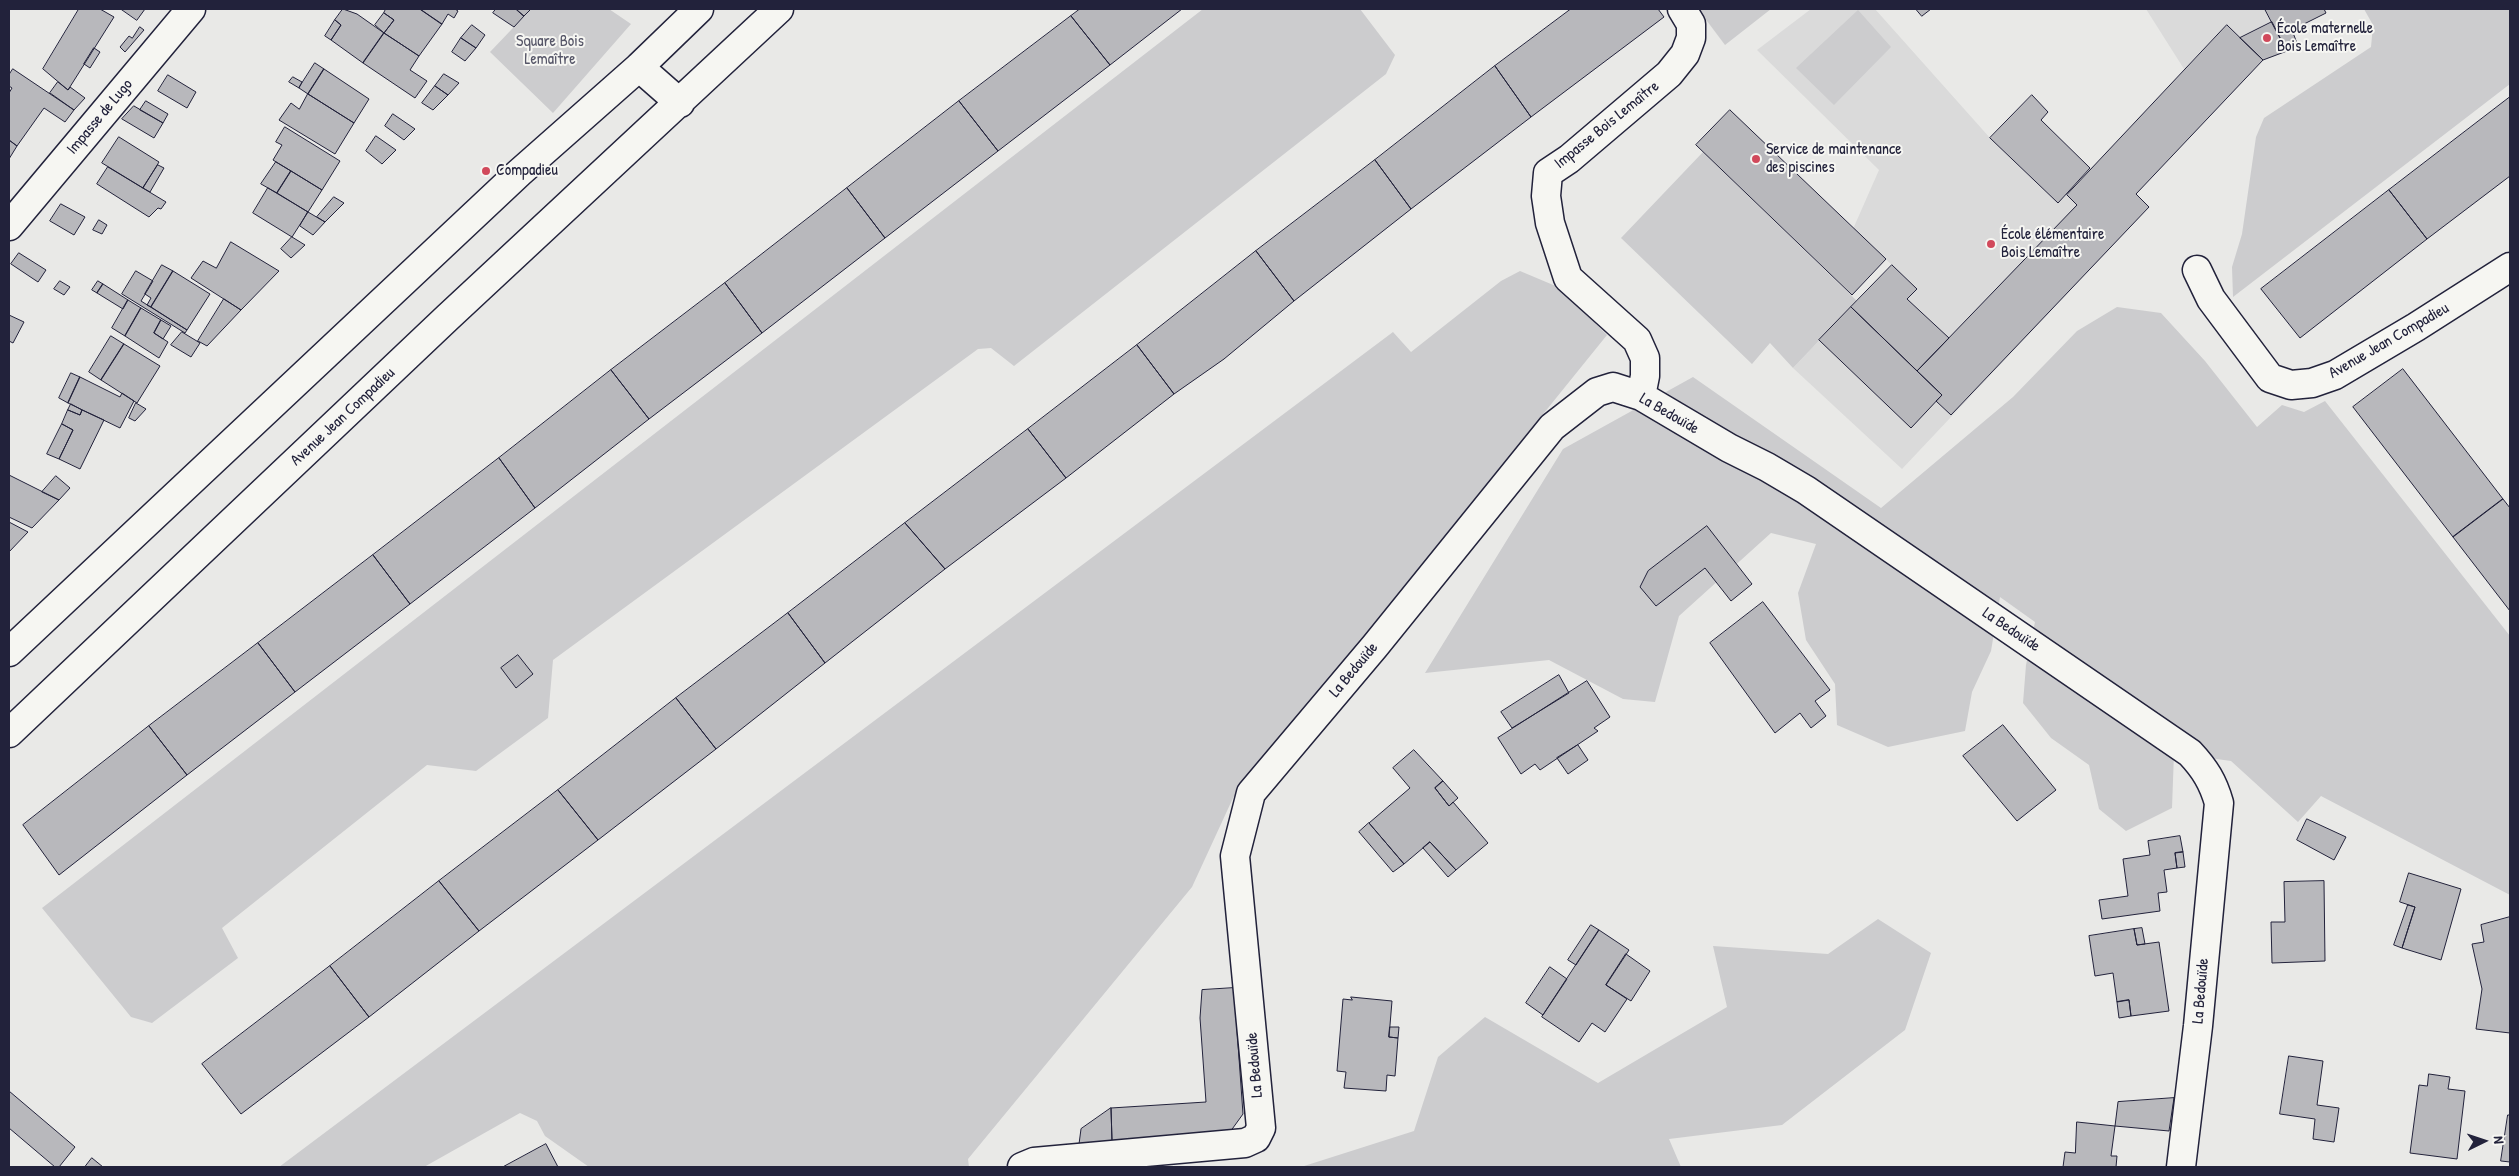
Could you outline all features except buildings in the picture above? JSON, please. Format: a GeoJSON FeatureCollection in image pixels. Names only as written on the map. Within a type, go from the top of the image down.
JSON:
{"type":"FeatureCollection","features":[{"type":"Feature","properties":{"kind":"street","name":"Impasse de Lugo"},"geometry":{"type":"LineString","coordinates":[[9,226],[191,9]]}},
{"type":"Feature","properties":{"kind":"street"},"geometry":{"type":"LineString","coordinates":[[9,652],[505,186],[639,67],[699,9]]}},
{"type":"Feature","properties":{"kind":"street","name":"Avenue Jean Compadieu"},"geometry":{"type":"LineString","coordinates":[[9,733],[461,305],[779,9]]}},
{"type":"Feature","properties":{"kind":"street","name":"Impasse Bois Lemaître"},"geometry":{"type":"LineString","coordinates":[[1641,396],[1645,376],[1645,358],[1637,340],[1568,278],[1558,251],[1546,196],[1548,173],[1570,159],[1669,74],[1685,54],[1691,38],[1691,24],[1682,9]]}},
{"type":"Feature","properties":{"kind":"street"},"geometry":{"type":"LineString","coordinates":[[639,67],[680,103]]}},
{"type":"Feature","properties":{"kind":"street","name":"Avenue Jean Compadieu"},"geometry":{"type":"LineString","coordinates":[[2197,270],[2211,299],[2270,378],[2291,385],[2312,383],[2335,375],[2411,330],[2510,267]]}},
{"type":"Feature","properties":{"kind":"street","name":"La Bedouïde"},"geometry":{"type":"LineString","coordinates":[[1022,1167],[1034,1162],[1245,1143],[1256,1138],[1260,1128],[1235,856],[1251,793],[1374,646],[1552,427],[1597,392],[1613,387],[1641,396],[1729,448],[1767,467],[1806,490],[2190,753],[2204,768],[2214,785],[2218,803],[2198,1026],[2180,1167]]}},
{"type":"Feature","properties":{"kind":"shaded area","name":"École élémentaire Bois Lemaître"},"geometry":{"type":"Polygon","coordinates":[[[1811,9],[1875,9],[1990,138],[2058,203],[2184,69],[2146,9],[2324,9],[2326,13],[2292,30],[2298,46],[2263,60],[2136,194],[2149,207],[1902,469],[1793,368],[1892,265],[1853,229],[1879,170],[1757,50],[1811,9]]]}},
{"type":"Feature","properties":{"kind":"green space","name":"Square Bois Lemaître"},"geometry":{"type":"Polygon","coordinates":[[[531,9],[609,9],[631,24],[553,113],[490,52],[531,9]]]}},
{"type":"Feature","properties":{"kind":"green space"},"geometry":{"type":"Polygon","coordinates":[[[1203,9],[1360,9],[1395,55],[1386,74],[1014,366],[991,348],[978,349],[553,660],[548,718],[476,771],[427,765],[222,928],[238,958],[152,1023],[131,1017],[42,908],[1203,9]]]}},
{"type":"Feature","properties":{"kind":"green space"},"geometry":{"type":"Polygon","coordinates":[[[1698,9],[1771,9],[1725,45],[1698,9]]]}},
{"type":"Feature","properties":{"kind":"green space"},"geometry":{"type":"Polygon","coordinates":[[[2364,9],[2510,9],[2510,84],[2233,297],[2232,267],[2242,234],[2256,137],[2264,118],[2371,47],[2373,25],[2364,9]]]}},
{"type":"Feature","properties":{"kind":"green space"},"geometry":{"type":"Polygon","coordinates":[[[1858,10],[1891,47],[1834,105],[1796,68],[1858,10]]]}},
{"type":"Feature","properties":{"kind":"green space"},"geometry":{"type":"Polygon","coordinates":[[[1703,152],[1857,301],[1793,368],[1770,343],[1752,364],[1621,238],[1703,152]]]}},
{"type":"Feature","properties":{"kind":"green space"},"geometry":{"type":"Polygon","coordinates":[[[1520,271],[1558,287],[1607,335],[1233,798],[1192,887],[968,1159],[969,1167],[589,1167],[545,1136],[537,1121],[520,1113],[424,1167],[279,1167],[1393,332],[1411,352],[1501,281],[1520,271]]]}},
{"type":"Feature","properties":{"kind":"green space"},"geometry":{"type":"Polygon","coordinates":[[[2117,307],[2161,313],[2205,361],[2257,427],[2282,405],[2304,412],[2325,401],[2510,636],[2510,895],[2321,796],[2298,822],[2231,761],[2174,753],[2172,808],[2126,831],[2099,809],[2089,765],[2051,738],[2023,703],[2026,665],[2035,622],[2000,597],[1991,651],[1972,692],[1965,731],[1888,747],[1837,725],[1835,684],[1806,640],[1798,593],[1816,544],[1771,533],[1679,616],[1655,702],[1623,699],[1549,660],[1425,673],[1563,449],[1693,377],[1881,508],[2013,397],[2077,331],[2117,307]]]}},
{"type":"Feature","properties":{"kind":"green space"},"geometry":{"type":"Polygon","coordinates":[[[1878,919],[1931,953],[1905,1030],[1782,1125],[1669,1139],[1681,1167],[1301,1167],[1414,1131],[1438,1057],[1485,1017],[1598,1083],[1727,1007],[1713,946],[1828,954],[1878,919]]]}},
{"type":"Feature","properties":{"kind":"place","name":"École maternelle Bois Lemaître"},"geometry":{"type":"Point","coordinates":[2267,38]}},
{"type":"Feature","properties":{"kind":"place","name":"Service de maintenance des piscines"},"geometry":{"type":"Point","coordinates":[1756,159]}},
{"type":"Feature","properties":{"kind":"place","name":"Compadieu"},"geometry":{"type":"Point","coordinates":[486,171]}},
{"type":"Feature","properties":{"kind":"place","name":"École élémentaire Bois Lemaître"},"geometry":{"type":"Point","coordinates":[1991,244]}}]}
